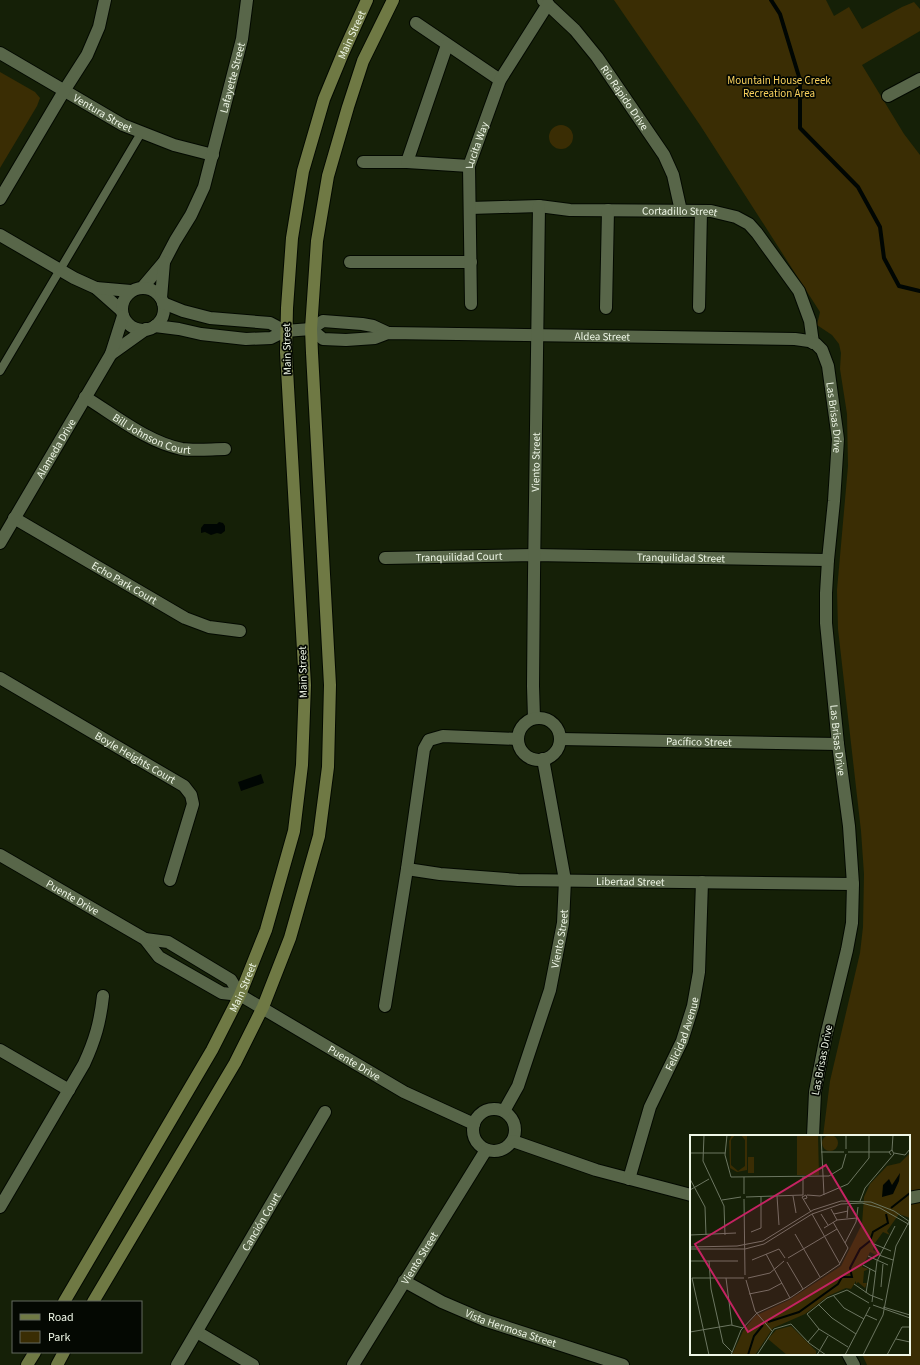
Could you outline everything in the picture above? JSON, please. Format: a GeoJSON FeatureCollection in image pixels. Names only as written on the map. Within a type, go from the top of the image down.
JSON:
{"type":"FeatureCollection","features":[{"type":"Feature","properties":{"kind":"street"},"geometry":{"type":"LineString","coordinates":[[0,198],[87,55],[99,27],[106,0]]}},
{"type":"Feature","properties":{"kind":"street","name":"Lafayette Street"},"geometry":{"type":"LineString","coordinates":[[213,155],[242,39],[248,0]]}},
{"type":"Feature","properties":{"kind":"street","name":"Main Street"},"geometry":{"type":"LineString","coordinates":[[65,1301],[212,1050],[240,994],[266,930],[294,831],[302,765],[305,685],[285,331],[292,238],[303,171],[324,99],[367,0]]}},
{"type":"Feature","properties":{"kind":"street","name":"Main Street"},"geometry":{"type":"LineString","coordinates":[[94,1301],[235,1062],[263,1007],[290,938],[319,836],[328,767],[330,685],[311,329],[317,241],[328,176],[348,107],[363,61],[393,0]]}},
{"type":"Feature","properties":{"kind":"street","name":"Lucita Way"},"geometry":{"type":"LineString","coordinates":[[471,304],[469,166],[500,80],[545,2]]}},
{"type":"Feature","properties":{"kind":"street","name":"Río Rápido Drive"},"geometry":{"type":"LineString","coordinates":[[545,2],[575,30],[596,57],[664,155],[673,175],[681,211]]}},
{"type":"Feature","properties":{"kind":"street"},"geometry":{"type":"LineString","coordinates":[[416,23],[500,80]]}},
{"type":"Feature","properties":{"kind":"street"},"geometry":{"type":"LineString","coordinates":[[407,162],[447,44]]}},
{"type":"Feature","properties":{"kind":"street","name":"Ventura Street"},"geometry":{"type":"LineString","coordinates":[[0,53],[122,125],[174,145],[213,155]]}},
{"type":"Feature","properties":{"kind":"street"},"geometry":{"type":"LineString","coordinates":[[888,96],[920,78]]}},
{"type":"Feature","properties":{"kind":"street"},"geometry":{"type":"LineString","coordinates":[[122,313],[124,300],[164,262],[191,215],[204,187],[213,155]]}},
{"type":"Feature","properties":{"kind":"street"},"geometry":{"type":"LineString","coordinates":[[363,162],[407,162],[469,166]]}},
{"type":"Feature","properties":{"kind":"street","name":"Cortadillo Street"},"geometry":{"type":"LineString","coordinates":[[470,208],[539,206],[570,210],[701,211],[722,213],[736,217],[749,224],[757,233],[799,291],[810,321],[815,344]]}},
{"type":"Feature","properties":{"kind":"street","name":"Viento Street"},"geometry":{"type":"LineString","coordinates":[[534,718],[536,336],[539,206]]}},
{"type":"Feature","properties":{"kind":"street"},"geometry":{"type":"LineString","coordinates":[[606,308],[608,210]]}},
{"type":"Feature","properties":{"kind":"street"},"geometry":{"type":"LineString","coordinates":[[699,307],[701,211]]}},
{"type":"Feature","properties":{"kind":"street"},"geometry":{"type":"LineString","coordinates":[[0,235],[96,288],[122,313],[126,322],[132,327],[139,329],[150,328],[159,321],[162,316],[164,262]]}},
{"type":"Feature","properties":{"kind":"street"},"geometry":{"type":"LineString","coordinates":[[350,262],[471,262]]}},
{"type":"Feature","properties":{"kind":"street"},"geometry":{"type":"LineString","coordinates":[[96,288],[153,290],[162,301]]}},
{"type":"Feature","properties":{"kind":"street","name":"Aldea Street"},"geometry":{"type":"LineString","coordinates":[[162,301],[183,312],[210,318],[270,323],[285,331]]}},
{"type":"Feature","properties":{"kind":"street","name":"Alameda Drive"},"geometry":{"type":"LineString","coordinates":[[0,543],[111,354],[122,313]]}},
{"type":"Feature","properties":{"kind":"street","name":"Aldea Street"},"geometry":{"type":"LineString","coordinates":[[150,328],[179,328],[200,334],[246,339],[271,338],[285,331],[311,329],[323,321],[351,322],[373,326],[388,333]]}},
{"type":"Feature","properties":{"kind":"street","name":"Alameda Drive"},"geometry":{"type":"LineString","coordinates":[[111,354],[150,328]]}},
{"type":"Feature","properties":{"kind":"street","name":"Aldea Street"},"geometry":{"type":"LineString","coordinates":[[311,329],[323,339],[346,340],[375,338],[388,333],[795,339],[809,341],[815,344]]}},
{"type":"Feature","properties":{"kind":"street","name":"Las Brisas Drive"},"geometry":{"type":"LineString","coordinates":[[813,1135],[816,1085],[852,923],[853,884],[849,826],[838,744],[826,623],[828,560],[838,439],[828,366],[822,350],[815,344]]}},
{"type":"Feature","properties":{"kind":"street","name":"Bill Johnson Court"},"geometry":{"type":"LineString","coordinates":[[85,398],[144,435],[160,442],[183,449],[225,449]]}},
{"type":"Feature","properties":{"kind":"street","name":"Echo Park Court"},"geometry":{"type":"LineString","coordinates":[[14,518],[185,618],[209,627],[240,631]]}},
{"type":"Feature","properties":{"kind":"street","name":"Tranquilidad Court"},"geometry":{"type":"LineString","coordinates":[[385,558],[534,555]]}},
{"type":"Feature","properties":{"kind":"street","name":"Tranquilidad Street"},"geometry":{"type":"LineString","coordinates":[[534,555],[828,560]]}},
{"type":"Feature","properties":{"kind":"street","name":"Boyle Heights Court"},"geometry":{"type":"LineString","coordinates":[[0,678],[184,786],[191,795],[193,804],[170,880]]}},
{"type":"Feature","properties":{"kind":"street"},"geometry":{"type":"LineString","coordinates":[[534,718],[541,718],[552,722],[559,733],[559,746],[550,757],[536,760],[523,752],[520,746],[518,739],[521,728],[534,718]]}},
{"type":"Feature","properties":{"kind":"street"},"geometry":{"type":"LineString","coordinates":[[385,1006],[408,869],[424,749],[430,740],[443,736],[518,739]]}},
{"type":"Feature","properties":{"kind":"street","name":"Pacífico Street"},"geometry":{"type":"LineString","coordinates":[[560,739],[838,744]]}},
{"type":"Feature","properties":{"kind":"street","name":"Viento Street"},"geometry":{"type":"LineString","coordinates":[[504,1111],[518,1086],[550,990],[563,923],[565,880],[543,759]]}},
{"type":"Feature","properties":{"kind":"street","name":"Puente Drive"},"geometry":{"type":"LineString","coordinates":[[0,854],[145,939],[159,957],[222,993],[240,994],[404,1092],[474,1124]]}},
{"type":"Feature","properties":{"kind":"street","name":"Libertad Street"},"geometry":{"type":"LineString","coordinates":[[408,869],[440,874],[518,880],[853,884]]}},
{"type":"Feature","properties":{"kind":"street","name":"Felicidad Avenue"},"geometry":{"type":"LineString","coordinates":[[629,1179],[650,1107],[682,1041],[693,1006],[698,972],[702,882]]}},
{"type":"Feature","properties":{"kind":"street","name":"Puente Drive"},"geometry":{"type":"LineString","coordinates":[[145,939],[168,942],[231,980],[240,994]]}},
{"type":"Feature","properties":{"kind":"street"},"geometry":{"type":"LineString","coordinates":[[0,1207],[84,1064],[95,1039],[103,996]]}},
{"type":"Feature","properties":{"kind":"street"},"geometry":{"type":"LineString","coordinates":[[0,1050],[69,1090]]}},
{"type":"Feature","properties":{"kind":"street"},"geometry":{"type":"LineString","coordinates":[[492,1109],[504,1111],[509,1115],[515,1125],[515,1136],[507,1148],[499,1151],[486,1150],[476,1141],[473,1133],[474,1124],[481,1113],[486,1110],[492,1109]]}},
{"type":"Feature","properties":{"kind":"street","name":"Canción Court"},"geometry":{"type":"LineString","coordinates":[[177,1365],[325,1112]]}},
{"type":"Feature","properties":{"kind":"street"},"geometry":{"type":"LineString","coordinates":[[512,1141],[596,1170],[690,1195]]}},
{"type":"Feature","properties":{"kind":"street","name":"Viento Street"},"geometry":{"type":"LineString","coordinates":[[353,1365],[486,1150]]}},
{"type":"Feature","properties":{"kind":"street"},"geometry":{"type":"LineString","coordinates":[[910,1198],[920,1196]]}},
{"type":"Feature","properties":{"kind":"street","name":"Vista Hermosa Street"},"geometry":{"type":"LineString","coordinates":[[404,1281],[442,1302],[484,1320],[622,1365]]}},
{"type":"Feature","properties":{"kind":"street"},"geometry":{"type":"LineString","coordinates":[[197,1332],[253,1365]]}},
{"type":"Feature","properties":{"kind":"street"},"geometry":{"type":"LineString","coordinates":[[27,1365],[34,1353]]}},
{"type":"Feature","properties":{"kind":"street"},"geometry":{"type":"LineString","coordinates":[[57,1365],[63,1353]]}},
{"type":"Feature","properties":{"kind":"street"},"geometry":{"type":"LineString","coordinates":[[849,1355],[854,1365]]}},
{"type":"Feature","properties":{"kind":"lane"},"geometry":{"type":"LineString","coordinates":[[0,371],[141,133]]}},
{"type":"Feature","properties":{"kind":"green space","name":"Mountain House Creek Recreation Area"},"geometry":{"type":"Polygon","coordinates":[[[614,0],[826,0],[834,16],[849,7],[862,29],[914,2],[920,9],[920,31],[862,65],[904,134],[920,155],[920,1365],[867,1365],[862,1355],[910,1355],[910,1135],[823,1135],[830,1081],[860,953],[863,927],[864,874],[861,831],[838,629],[837,590],[848,466],[847,414],[840,369],[841,353],[839,344],[832,335],[817,325],[820,312],[700,125],[614,0]]]}},
{"type":"Feature","properties":{"kind":"green space"},"geometry":{"type":"Polygon","coordinates":[[[0,72],[35,92],[40,98],[37,106],[0,168],[0,72]]]}},
{"type":"Feature","properties":{"kind":"green space"},"geometry":{"type":"Polygon","coordinates":[[[561,125],[566,126],[572,132],[572,142],[566,148],[561,149],[556,148],[550,142],[549,137],[550,132],[556,126],[561,125]]]}},
{"type":"Feature","properties":{"kind":"shaded area"},"geometry":{"type":"Polygon","coordinates":[[[219,522],[223,523],[225,526],[225,531],[221,534],[217,533],[211,535],[205,532],[201,533],[201,528],[204,524],[217,524],[219,522]]]}},
{"type":"Feature","properties":{"kind":"shaded area"},"geometry":{"type":"Polygon","coordinates":[[[261,774],[264,783],[241,791],[238,782],[261,774]]]}},
{"type":"Feature","properties":{"kind":"waterway"},"geometry":{"type":"LineString","coordinates":[[771,0],[780,14],[800,80],[800,128],[858,187],[880,227],[884,258],[899,286],[920,291]]}}]}
